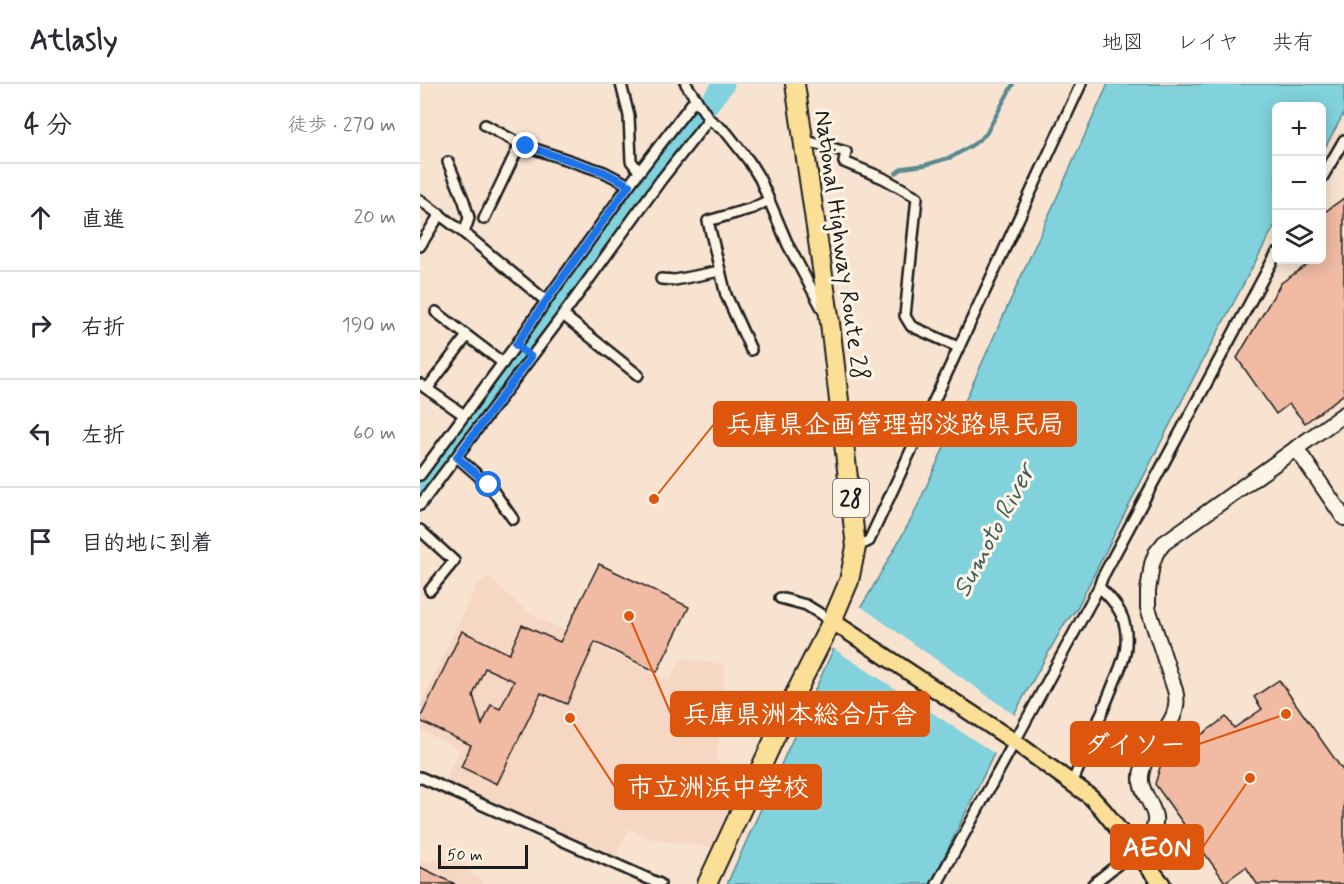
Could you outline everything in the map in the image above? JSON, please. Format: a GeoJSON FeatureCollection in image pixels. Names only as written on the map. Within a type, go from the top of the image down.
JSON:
{"type":"FeatureCollection","features":[{"type":"Feature","properties":{"kind":"highway","name":"National Highway Route 28"},"geometry":{"type":"LineString","coordinates":[[707,884],[794,696],[837,624],[856,547],[830,323],[795,84]]}},
{"type":"Feature","properties":{"kind":"main road"},"geometry":{"type":"LineString","coordinates":[[837,624],[1015,742],[1090,797],[1162,884]]}},
{"type":"Feature","properties":{"kind":"street"},"geometry":{"type":"LineString","coordinates":[[621,84],[629,116],[631,161],[639,171]]}},
{"type":"Feature","properties":{"kind":"street"},"geometry":{"type":"LineString","coordinates":[[686,84],[710,119],[727,133],[749,160],[760,179],[788,245],[830,323]]}},
{"type":"Feature","properties":{"kind":"street"},"geometry":{"type":"LineString","coordinates":[[856,547],[869,541],[1081,84]]}},
{"type":"Feature","properties":{"kind":"street"},"geometry":{"type":"LineString","coordinates":[[420,475],[516,345],[639,171],[696,98]]}},
{"type":"Feature","properties":{"kind":"street"},"geometry":{"type":"LineString","coordinates":[[420,505],[661,180],[710,119]]}},
{"type":"Feature","properties":{"kind":"street"},"geometry":{"type":"LineString","coordinates":[[485,125],[520,144],[604,172],[629,185]]}},
{"type":"Feature","properties":{"kind":"street"},"geometry":{"type":"LineString","coordinates":[[803,140],[846,152],[844,162],[883,178],[917,197],[905,316],[911,326],[958,347]]}},
{"type":"Feature","properties":{"kind":"street"},"geometry":{"type":"LineString","coordinates":[[1326,171],[1344,140]]}},
{"type":"Feature","properties":{"kind":"street"},"geometry":{"type":"LineString","coordinates":[[484,219],[520,144]]}},
{"type":"Feature","properties":{"kind":"street"},"geometry":{"type":"LineString","coordinates":[[448,162],[469,218],[464,233]]}},
{"type":"Feature","properties":{"kind":"street"},"geometry":{"type":"LineString","coordinates":[[420,200],[546,301]]}},
{"type":"Feature","properties":{"kind":"street"},"geometry":{"type":"LineString","coordinates":[[751,350],[726,296],[708,221],[753,208],[769,200]]}},
{"type":"Feature","properties":{"kind":"street"},"geometry":{"type":"LineString","coordinates":[[420,246],[440,214]]}},
{"type":"Feature","properties":{"kind":"street"},"geometry":{"type":"LineString","coordinates":[[938,884],[1272,261]]}},
{"type":"Feature","properties":{"kind":"street"},"geometry":{"type":"LineString","coordinates":[[661,279],[675,280],[720,271]]}},
{"type":"Feature","properties":{"kind":"street"},"geometry":{"type":"LineString","coordinates":[[436,312],[503,363]]}},
{"type":"Feature","properties":{"kind":"street"},"geometry":{"type":"LineString","coordinates":[[563,315],[638,375]]}},
{"type":"Feature","properties":{"kind":"street"},"geometry":{"type":"LineString","coordinates":[[464,415],[424,387],[467,336]]}},
{"type":"Feature","properties":{"kind":"street"},"geometry":{"type":"LineString","coordinates":[[516,345],[531,357]]}},
{"type":"Feature","properties":{"kind":"street"},"geometry":{"type":"LineString","coordinates":[[1093,884],[1136,850],[1152,832],[1155,824],[1154,810],[1142,787],[1143,767],[1178,706],[1178,698],[1148,608],[1149,578],[1156,553],[1164,543],[1344,414]]}},
{"type":"Feature","properties":{"kind":"street"},"geometry":{"type":"LineString","coordinates":[[1296,448],[1344,518]]}},
{"type":"Feature","properties":{"kind":"street"},"geometry":{"type":"LineString","coordinates":[[457,457],[489,485],[513,519]]}},
{"type":"Feature","properties":{"kind":"street"},"geometry":{"type":"LineString","coordinates":[[420,530],[454,561],[430,590]]}},
{"type":"Feature","properties":{"kind":"street"},"geometry":{"type":"LineString","coordinates":[[1072,783],[1123,660],[1126,646],[1126,631],[1120,609],[1099,587]]}},
{"type":"Feature","properties":{"kind":"street"},"geometry":{"type":"LineString","coordinates":[[780,598],[806,605],[837,624]]}},
{"type":"Feature","properties":{"kind":"street"},"geometry":{"type":"LineString","coordinates":[[420,777],[660,884]]}},
{"type":"Feature","properties":{"kind":"shaded area"},"geometry":{"type":"Polygon","coordinates":[[[488,576],[527,612],[669,681],[682,658],[725,665],[717,759],[731,806],[712,847],[651,839],[629,829],[615,858],[445,781],[459,749],[420,730],[420,705],[476,586],[488,576]]]}},
{"type":"Feature","properties":{"kind":"shaded area"},"geometry":{"type":"Polygon","coordinates":[[[455,858],[484,884],[420,884],[420,862],[455,858]]]}},
{"type":"Feature","properties":{"kind":"water","name":"Sumoto River"},"geometry":{"type":"Polygon","coordinates":[[[1108,84],[1344,84],[1344,113],[1326,146],[1326,102],[1272,102],[1272,231],[1193,379],[1076,610],[1065,623],[1008,725],[931,884],[727,884],[833,650],[866,599],[913,516],[1108,84]]]}},
{"type":"Feature","properties":{"kind":"pier"},"geometry":{"type":"Polygon","coordinates":[[[859,605],[1016,716],[997,755],[831,647],[859,605]]]}},
{"type":"Feature","properties":{"kind":"building"},"geometry":{"type":"Polygon","coordinates":[[[1344,198],[1344,394],[1305,423],[1289,404],[1276,414],[1237,358],[1281,283],[1308,264],[1326,264],[1326,211],[1344,198]]]}},
{"type":"Feature","properties":{"kind":"building"},"geometry":{"type":"Polygon","coordinates":[[[599,564],[689,607],[657,672],[595,642],[567,704],[541,693],[497,784],[461,767],[471,745],[420,721],[462,631],[509,654],[522,625],[560,642],[599,564]],[[485,668],[473,695],[482,725],[491,705],[500,709],[514,681],[485,668]]]}},
{"type":"Feature","properties":{"kind":"building"},"geometry":{"type":"Polygon","coordinates":[[[1279,680],[1344,772],[1344,884],[1257,884],[1246,867],[1225,882],[1155,784],[1161,764],[1226,717],[1234,728],[1262,709],[1254,697],[1279,680]]]}},
{"type":"Feature","properties":{"kind":"building"},"geometry":{"type":"Polygon","coordinates":[[[420,867],[455,884],[420,884],[420,867]]]}},
{"type":"Feature","properties":{"kind":"waterway"},"geometry":{"type":"LineString","coordinates":[[420,490],[646,184],[724,84]]}},
{"type":"Feature","properties":{"kind":"waterway"},"geometry":{"type":"LineString","coordinates":[[896,173],[903,168],[925,165],[952,157],[974,144],[986,134],[1013,84]]}},
{"type":"Feature","properties":{"kind":"place","name":"兵庫県企画管理部淡路県民局"},"geometry":{"type":"Point","coordinates":[654,499]}},
{"type":"Feature","properties":{"kind":"place","name":"兵庫県洲本総合庁舎"},"geometry":{"type":"Point","coordinates":[629,616]}},
{"type":"Feature","properties":{"kind":"place","name":"ダイソー"},"geometry":{"type":"Point","coordinates":[1286,714]}},
{"type":"Feature","properties":{"kind":"place","name":"市立洲浜中学校"},"geometry":{"type":"Point","coordinates":[570,718]}},
{"type":"Feature","properties":{"kind":"place","name":"AEON"},"geometry":{"type":"Point","coordinates":[1250,778]}},
{"type":"Feature","properties":{"kind":"route"},"geometry":{"type":"LineString","coordinates":[[489,485],[457,457],[531,357],[516,345],[629,185],[604,172],[526,146]]}}]}
